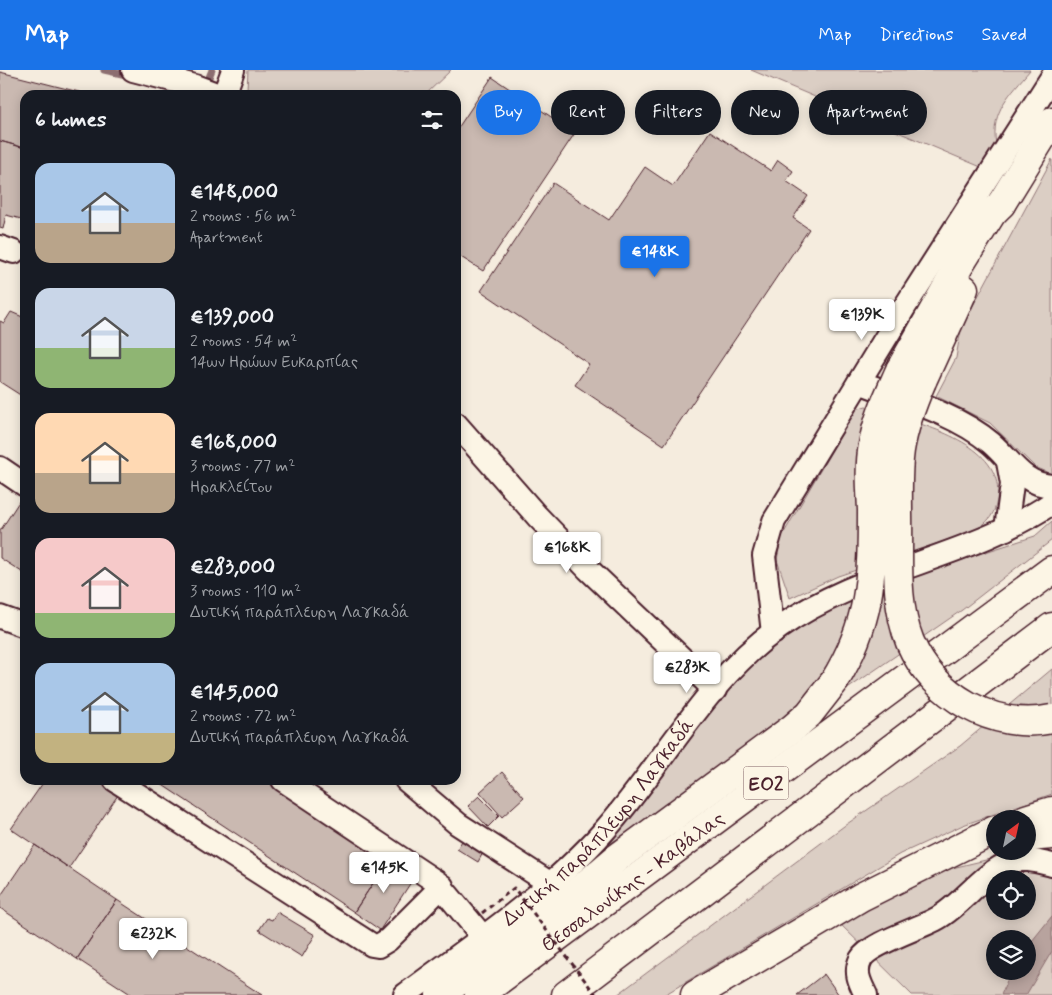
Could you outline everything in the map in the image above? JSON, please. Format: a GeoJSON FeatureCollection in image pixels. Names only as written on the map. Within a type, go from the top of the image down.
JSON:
{"type":"FeatureCollection","features":[{"type":"Feature","properties":{"kind":"main road"},"geometry":{"type":"LineString","coordinates":[[440,995],[568,900],[617,858],[793,728],[809,714],[834,682],[857,640],[870,592],[872,564],[872,447],[877,424],[952,313],[996,228],[1000,217],[1001,204],[1052,121]]}},
{"type":"Feature","properties":{"kind":"main road"},"geometry":{"type":"LineString","coordinates":[[911,376],[898,472],[901,597],[905,625],[910,642],[925,668],[937,682],[973,708],[997,717],[1021,721],[1052,719]]}},
{"type":"Feature","properties":{"kind":"main road","name":"Θεσσαλονίκης - Καβάλας"},"geometry":{"type":"LineString","coordinates":[[479,995],[1052,570]]}},
{"type":"Feature","properties":{"kind":"main road","name":"ΕΟ2"},"geometry":{"type":"LineString","coordinates":[[566,995],[1052,627]]}},
{"type":"Feature","properties":{"kind":"main road"},"geometry":{"type":"LineString","coordinates":[[1036,816],[1052,811]]}},
{"type":"Feature","properties":{"kind":"main road"},"geometry":{"type":"LineString","coordinates":[[695,995],[829,915],[986,834]]}},
{"type":"Feature","properties":{"kind":"main road"},"geometry":{"type":"LineString","coordinates":[[1036,836],[1052,835]]}},
{"type":"Feature","properties":{"kind":"main road"},"geometry":{"type":"LineString","coordinates":[[943,856],[986,845]]}},
{"type":"Feature","properties":{"kind":"street"},"geometry":{"type":"LineString","coordinates":[[133,70],[206,90]]}},
{"type":"Feature","properties":{"kind":"street"},"geometry":{"type":"LineString","coordinates":[[226,90],[233,70]]}},
{"type":"Feature","properties":{"kind":"street"},"geometry":{"type":"LineString","coordinates":[[773,632],[764,556],[769,535],[785,502],[1052,77]]}},
{"type":"Feature","properties":{"kind":"street"},"geometry":{"type":"LineString","coordinates":[[859,382],[966,426],[992,444],[1025,478],[1038,498],[1050,498]]}},
{"type":"Feature","properties":{"kind":"street"},"geometry":{"type":"LineString","coordinates":[[461,430],[537,516],[581,562],[715,690]]}},
{"type":"Feature","properties":{"kind":"street"},"geometry":{"type":"LineString","coordinates":[[1006,529],[1012,484],[1008,462]]}},
{"type":"Feature","properties":{"kind":"street"},"geometry":{"type":"LineString","coordinates":[[0,468],[20,481]]}},
{"type":"Feature","properties":{"kind":"street","name":"Δυτική παράπλευρη Λαγκαδά"},"geometry":{"type":"LineString","coordinates":[[405,995],[551,884],[588,849],[620,814],[715,690],[744,656],[773,632],[821,602],[1006,529],[1050,498]]}},
{"type":"Feature","properties":{"kind":"street"},"geometry":{"type":"LineString","coordinates":[[0,617],[20,624]]}},
{"type":"Feature","properties":{"kind":"street"},"geometry":{"type":"LineString","coordinates":[[123,785],[372,945],[378,946],[388,940],[442,886]]}},
{"type":"Feature","properties":{"kind":"street"},"geometry":{"type":"LineString","coordinates":[[290,785],[442,886],[483,937]]}},
{"type":"Feature","properties":{"kind":"street"},"geometry":{"type":"LineString","coordinates":[[412,785],[458,824],[551,884]]}},
{"type":"Feature","properties":{"kind":"street"},"geometry":{"type":"LineString","coordinates":[[866,995],[859,982],[858,969],[862,958],[873,947],[940,916],[997,869],[1012,861],[1027,860],[1052,865]]}},
{"type":"Feature","properties":{"kind":"path"},"geometry":{"type":"LineString","coordinates":[[482,913],[514,888],[596,995]]}},
{"type":"Feature","properties":{"kind":"shaded area"},"geometry":{"type":"Polygon","coordinates":[[[248,70],[451,70],[430,90],[247,89],[248,70]]]}},
{"type":"Feature","properties":{"kind":"shaded area"},"geometry":{"type":"Polygon","coordinates":[[[751,70],[1030,70],[1009,95],[999,112],[995,132],[996,144],[981,167],[905,135],[927,135],[927,90],[809,90],[809,94],[751,70]]]}},
{"type":"Feature","properties":{"kind":"shaded area"},"geometry":{"type":"Polygon","coordinates":[[[1052,159],[1052,474],[1035,467],[990,423],[936,396],[956,358],[961,328],[1052,159]]]}},
{"type":"Feature","properties":{"kind":"shaded area"},"geometry":{"type":"Polygon","coordinates":[[[866,406],[934,429],[966,444],[991,467],[997,482],[996,507],[987,522],[966,534],[838,576],[790,598],[777,560],[781,538],[856,409],[866,406]]]}},
{"type":"Feature","properties":{"kind":"shaded area"},"geometry":{"type":"Polygon","coordinates":[[[1052,521],[1052,540],[962,610],[846,690],[594,854],[675,749],[766,644],[855,594],[1035,536],[1052,521]]]}},
{"type":"Feature","properties":{"kind":"shaded area"},"geometry":{"type":"Polygon","coordinates":[[[1052,669],[1052,794],[1006,810],[986,810],[986,817],[963,825],[900,854],[664,995],[617,995],[844,826],[960,746],[1052,669]]]}},
{"type":"Feature","properties":{"kind":"shaded area"},"geometry":{"type":"Polygon","coordinates":[[[1036,851],[1052,852],[1052,995],[912,995],[832,916],[952,868],[986,860],[1036,860],[1036,851]]]}},
{"type":"Feature","properties":{"kind":"shaded area"},"geometry":{"type":"Polygon","coordinates":[[[1052,916],[1052,951],[1036,978],[1036,936],[1052,916]]]}},
{"type":"Feature","properties":{"kind":"shaded area"},"geometry":{"type":"Polygon","coordinates":[[[1007,980],[1035,980],[1026,995],[1001,995],[1007,980]]]}},
{"type":"Feature","properties":{"kind":"building"},"geometry":{"type":"Polygon","coordinates":[[[0,72],[71,90],[20,90],[20,147],[0,141],[0,72]]]}},
{"type":"Feature","properties":{"kind":"building"},"geometry":{"type":"Polygon","coordinates":[[[492,77],[511,90],[483,90],[492,77]]]}},
{"type":"Feature","properties":{"kind":"building"},"geometry":{"type":"Polygon","coordinates":[[[476,101],[476,135],[541,135],[541,110],[551,117],[551,135],[574,135],[483,271],[461,257],[461,124],[476,101]]]}},
{"type":"Feature","properties":{"kind":"building"},"geometry":{"type":"Polygon","coordinates":[[[707,135],[716,135],[771,171],[778,160],[793,171],[786,181],[808,196],[793,218],[809,229],[664,445],[575,385],[589,364],[481,291],[553,183],[609,220],[645,167],[673,186],[707,135]]]}},
{"type":"Feature","properties":{"kind":"building"},"geometry":{"type":"Polygon","coordinates":[[[0,141],[20,147],[20,219],[6,215],[3,229],[0,228],[0,141]]]}},
{"type":"Feature","properties":{"kind":"building"},"geometry":{"type":"Polygon","coordinates":[[[11,312],[20,316],[20,395],[0,382],[0,321],[4,323],[11,312]]]}},
{"type":"Feature","properties":{"kind":"building"},"geometry":{"type":"Polygon","coordinates":[[[20,500],[20,571],[0,558],[0,531],[20,500]]]}},
{"type":"Feature","properties":{"kind":"building"},"geometry":{"type":"Polygon","coordinates":[[[502,772],[524,797],[502,817],[480,792],[502,772]]]}},
{"type":"Feature","properties":{"kind":"building"},"geometry":{"type":"Polygon","coordinates":[[[42,785],[103,785],[118,795],[69,868],[11,829],[42,785]]]}},
{"type":"Feature","properties":{"kind":"building"},"geometry":{"type":"Polygon","coordinates":[[[163,785],[278,785],[389,859],[354,912],[163,785]]]}},
{"type":"Feature","properties":{"kind":"building"},"geometry":{"type":"Polygon","coordinates":[[[479,796],[499,816],[488,827],[468,806],[479,796]]]}},
{"type":"Feature","properties":{"kind":"building"},"geometry":{"type":"Polygon","coordinates":[[[465,836],[485,849],[478,862],[457,849],[465,836]]]}},
{"type":"Feature","properties":{"kind":"building"},"geometry":{"type":"Polygon","coordinates":[[[35,845],[117,900],[77,959],[0,908],[0,897],[35,845]]]}},
{"type":"Feature","properties":{"kind":"building"},"geometry":{"type":"Polygon","coordinates":[[[389,859],[415,876],[380,930],[354,912],[389,859]]]}},
{"type":"Feature","properties":{"kind":"building"},"geometry":{"type":"Polygon","coordinates":[[[117,900],[262,995],[132,995],[77,959],[117,900]]]}},
{"type":"Feature","properties":{"kind":"building"},"geometry":{"type":"Polygon","coordinates":[[[277,912],[315,935],[302,957],[259,930],[267,918],[272,920],[277,912]]]}},
{"type":"Feature","properties":{"kind":"building"},"geometry":{"type":"Polygon","coordinates":[[[824,974],[839,995],[797,995],[824,974]]]}},
{"type":"Feature","properties":{"kind":"waterway"},"geometry":{"type":"LineString","coordinates":[[104,70],[131,76]]}},
{"type":"Feature","properties":{"kind":"waterway"},"geometry":{"type":"LineString","coordinates":[[204,84],[207,82],[212,70]]}}]}
